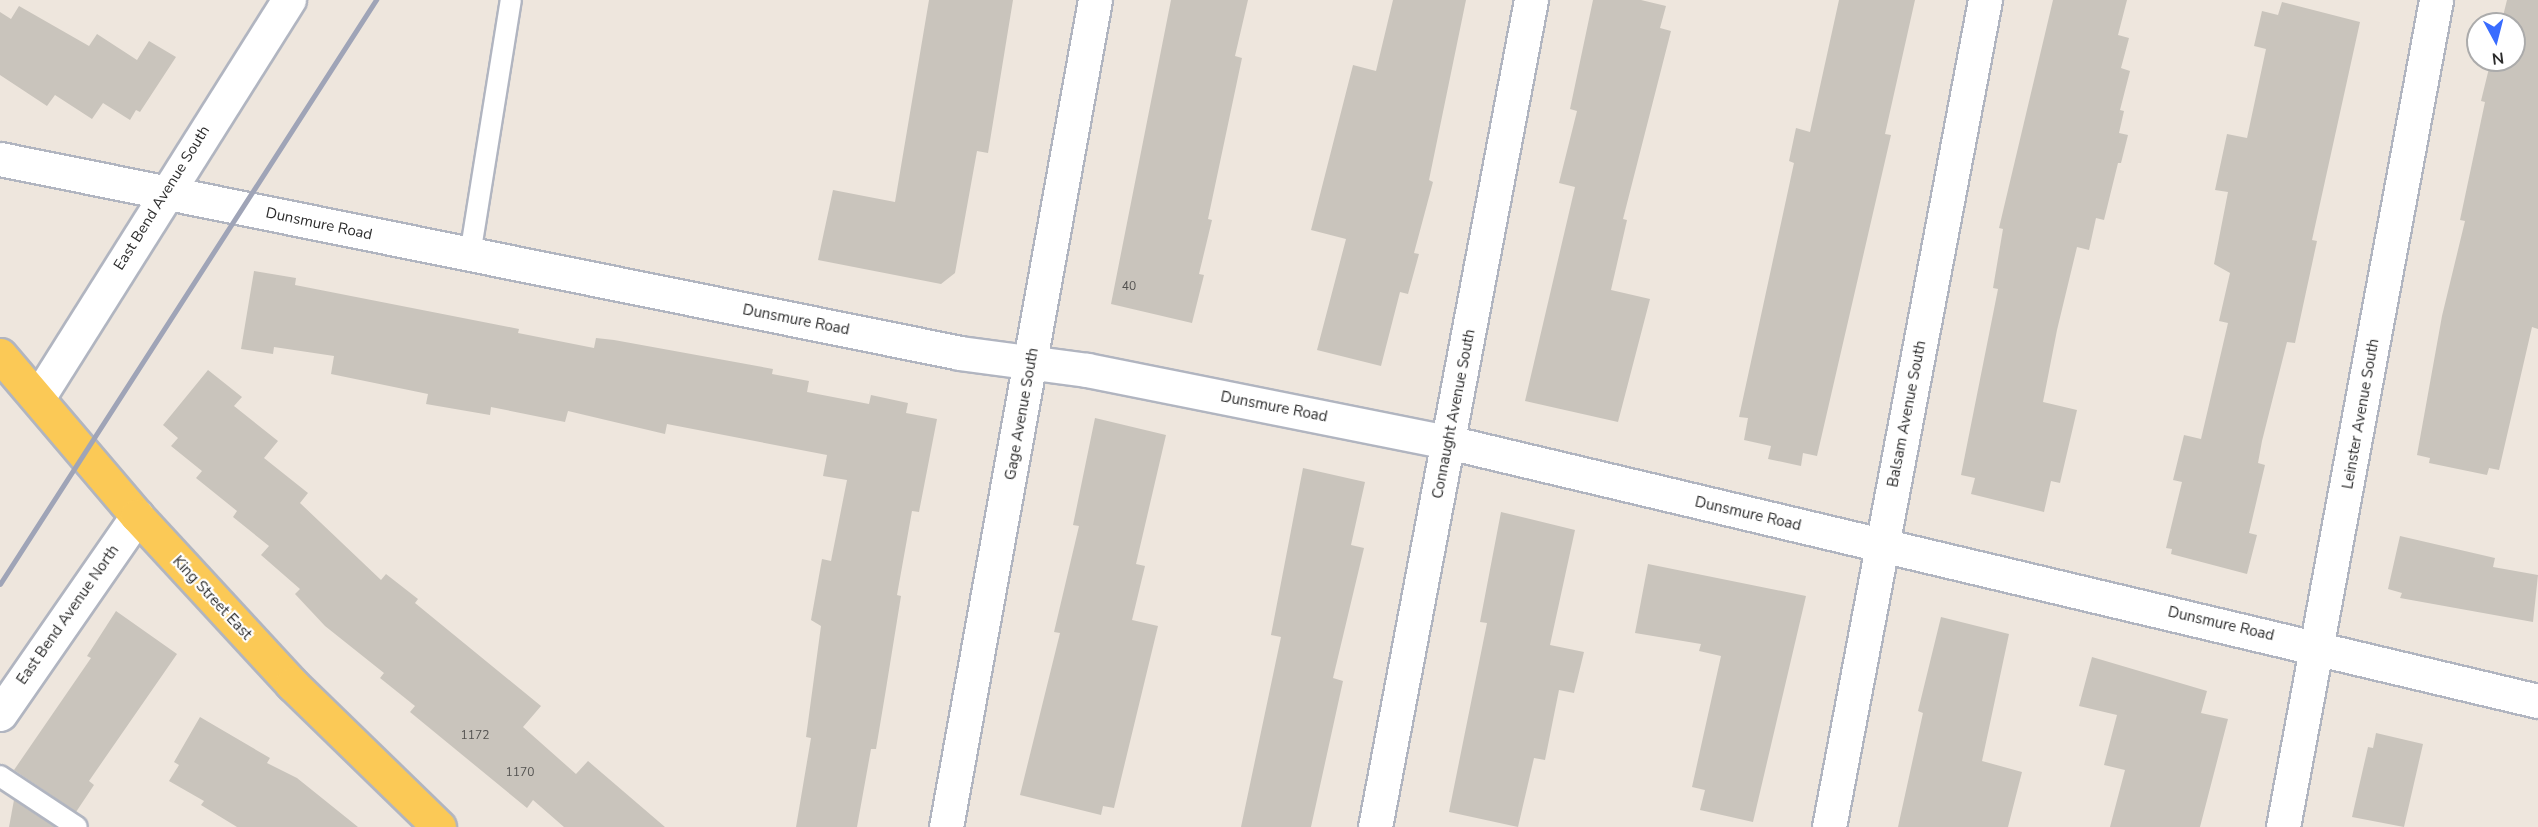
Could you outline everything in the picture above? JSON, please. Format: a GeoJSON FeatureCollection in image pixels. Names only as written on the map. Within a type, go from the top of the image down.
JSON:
{"type":"FeatureCollection","features":[{"type":"Feature","properties":{"kind":"main road","name":"King Street East"},"geometry":{"type":"LineString","coordinates":[[0,354],[137,516],[292,684],[440,827]]}},
{"type":"Feature","properties":{"kind":"street","name":"East Bend Avenue South"},"geometry":{"type":"LineString","coordinates":[[38,398],[164,193],[289,0]]}},
{"type":"Feature","properties":{"kind":"street","name":"Gage Avenue South"},"geometry":{"type":"LineString","coordinates":[[946,827],[1032,362],[1095,0]]}},
{"type":"Feature","properties":{"kind":"street","name":"Connaught Avenue South"},"geometry":{"type":"LineString","coordinates":[[1375,827],[1531,0]]}},
{"type":"Feature","properties":{"kind":"street","name":"Balsam Avenue South"},"geometry":{"type":"LineString","coordinates":[[1829,827],[1985,0]]}},
{"type":"Feature","properties":{"kind":"street","name":"Leinster Avenue South"},"geometry":{"type":"LineString","coordinates":[[2283,827],[2319,646],[2436,0]]}},
{"type":"Feature","properties":{"kind":"street","name":"Dunsmure Road"},"geometry":{"type":"LineString","coordinates":[[0,159],[960,353],[1032,362],[1448,442],[1882,546],[2319,646],[2538,701]]}},
{"type":"Feature","properties":{"kind":"street","name":"East Bend Avenue North"},"geometry":{"type":"LineString","coordinates":[[0,714],[137,516]]}},
{"type":"Feature","properties":{"kind":"lane"},"geometry":{"type":"LineString","coordinates":[[470,255],[511,0]]}},
{"type":"Feature","properties":{"kind":"lane"},"geometry":{"type":"LineString","coordinates":[[0,776],[77,827]]}},
{"type":"Feature","properties":{"kind":"building"},"geometry":{"type":"Polygon","coordinates":[[[929,0],[1013,0],[988,153],[977,151],[955,273],[941,284],[818,260],[833,190],[895,202],[929,0]]]}},
{"type":"Feature","properties":{"kind":"building"},"geometry":{"type":"Polygon","coordinates":[[[1171,0],[1248,0],[1235,56],[1242,58],[1208,219],[1212,220],[1199,274],[1204,275],[1192,323],[1111,304],[1171,0]]]}},
{"type":"Feature","properties":{"kind":"building"},"geometry":{"type":"Polygon","coordinates":[[[1393,0],[1466,0],[1429,180],[1433,182],[1414,253],[1419,254],[1408,294],[1400,292],[1381,366],[1317,350],[1346,239],[1311,230],[1353,65],[1376,71],[1393,0]]]}},
{"type":"Feature","properties":{"kind":"building"},"geometry":{"type":"Polygon","coordinates":[[[1593,0],[1641,0],[1666,6],[1660,28],[1671,31],[1623,219],[1627,220],[1611,290],[1650,299],[1618,422],[1525,401],[1575,187],[1559,183],[1577,111],[1570,109],[1593,0]]]}},
{"type":"Feature","properties":{"kind":"building"},"geometry":{"type":"Polygon","coordinates":[[[1839,0],[1915,0],[1885,134],[1891,135],[1817,456],[1803,453],[1801,466],[1768,459],[1771,446],[1744,440],[1748,418],[1739,417],[1794,163],[1789,161],[1796,128],[1810,132],[1839,0]]]}},
{"type":"Feature","properties":{"kind":"building"},"geometry":{"type":"Polygon","coordinates":[[[2053,0],[2127,0],[2118,35],[2129,38],[2121,68],[2130,71],[2120,110],[2124,111],[2119,133],[2128,135],[2121,163],[2118,163],[2104,220],[2096,218],[2089,250],[2077,247],[2057,330],[2043,402],[2077,410],[2060,483],[2051,481],[2044,512],[1971,494],[1975,478],[1961,475],[1998,289],[1993,288],[2003,229],[1999,228],[2053,0]]]}},
{"type":"Feature","properties":{"kind":"building"},"geometry":{"type":"Polygon","coordinates":[[[2507,0],[2538,0],[2538,329],[2532,327],[2499,470],[2489,468],[2487,475],[2429,463],[2430,458],[2417,455],[2442,316],[2465,221],[2460,220],[2485,102],[2481,101],[2488,72],[2526,72],[2526,12],[2504,12],[2507,0]]]}},
{"type":"Feature","properties":{"kind":"building"},"geometry":{"type":"Polygon","coordinates":[[[2282,2],[2360,22],[2312,240],[2317,241],[2295,343],[2287,342],[2262,441],[2258,463],[2265,465],[2249,533],[2257,535],[2247,574],[2171,554],[2172,549],[2166,548],[2182,482],[2173,480],[2184,435],[2201,439],[2228,323],[2219,321],[2230,273],[2214,264],[2228,192],[2215,190],[2227,134],[2247,138],[2266,49],[2254,46],[2262,11],[2278,15],[2282,2]]]}},
{"type":"Feature","properties":{"kind":"building"},"geometry":{"type":"Polygon","coordinates":[[[19,6],[89,46],[97,34],[137,60],[149,41],[176,57],[140,112],[136,110],[130,120],[103,103],[92,119],[55,95],[47,106],[0,75],[0,12],[11,19],[19,6]]]}},
{"type":"Feature","properties":{"kind":"building"},"geometry":{"type":"Polygon","coordinates":[[[254,271],[296,278],[295,285],[519,329],[518,333],[594,348],[596,338],[614,340],[773,369],[772,374],[809,381],[807,392],[869,404],[871,395],[908,403],[906,413],[937,419],[919,512],[912,511],[897,595],[901,596],[876,749],[871,749],[857,827],[796,827],[811,738],[806,737],[821,626],[811,620],[822,559],[831,561],[847,480],[823,476],[827,455],[667,424],[665,434],[568,411],[565,422],[491,407],[490,415],[426,404],[428,394],[331,374],[334,356],[274,347],[273,354],[241,349],[254,271]]]}},
{"type":"Feature","properties":{"kind":"building"},"geometry":{"type":"Polygon","coordinates":[[[208,370],[242,397],[234,406],[278,441],[264,458],[308,493],[300,503],[381,580],[386,574],[418,599],[415,603],[541,706],[523,727],[576,774],[588,761],[665,827],[564,827],[533,800],[527,808],[410,712],[415,706],[380,678],[384,673],[325,626],[295,594],[300,589],[261,555],[269,546],[233,517],[237,511],[196,478],[202,471],[171,446],[178,438],[163,425],[208,370]]]}},
{"type":"Feature","properties":{"kind":"building"},"geometry":{"type":"Polygon","coordinates":[[[1095,418],[1166,435],[1136,564],[1145,566],[1132,620],[1158,626],[1114,808],[1103,806],[1101,815],[1020,795],[1060,633],[1054,632],[1079,526],[1073,525],[1095,418]]]}},
{"type":"Feature","properties":{"kind":"building"},"geometry":{"type":"Polygon","coordinates":[[[1303,468],[1365,482],[1351,545],[1364,548],[1333,678],[1343,681],[1311,827],[1241,827],[1281,637],[1271,635],[1303,468]]]}},
{"type":"Feature","properties":{"kind":"building"},"geometry":{"type":"Polygon","coordinates":[[[1501,512],[1575,530],[1550,645],[1584,652],[1574,693],[1559,690],[1545,760],[1534,758],[1518,827],[1449,812],[1487,623],[1480,622],[1501,512]]]}},
{"type":"Feature","properties":{"kind":"building"},"geometry":{"type":"Polygon","coordinates":[[[2400,536],[2495,558],[2493,567],[2538,575],[2533,622],[2400,598],[2402,593],[2388,589],[2400,536]]]}},
{"type":"Feature","properties":{"kind":"building"},"geometry":{"type":"Polygon","coordinates":[[[1648,564],[1806,596],[1753,822],[1700,810],[1705,790],[1692,787],[1721,656],[1699,651],[1701,644],[1635,633],[1648,564]]]}},
{"type":"Feature","properties":{"kind":"building"},"geometry":{"type":"Polygon","coordinates":[[[116,611],[177,654],[89,781],[94,785],[76,812],[14,770],[91,658],[87,656],[116,611]]]}},
{"type":"Feature","properties":{"kind":"building"},"geometry":{"type":"Polygon","coordinates":[[[1941,617],[2009,634],[1982,761],[2022,772],[2008,827],[1898,827],[1923,713],[1918,711],[1941,617]]]}},
{"type":"Feature","properties":{"kind":"building"},"geometry":{"type":"Polygon","coordinates":[[[2092,657],[2207,691],[2201,713],[2228,719],[2200,827],[2110,827],[2125,770],[2104,765],[2117,715],[2079,706],[2092,657]]]}},
{"type":"Feature","properties":{"kind":"building"},"geometry":{"type":"Polygon","coordinates":[[[200,717],[270,758],[267,763],[297,778],[358,827],[237,827],[201,805],[204,801],[169,781],[179,765],[174,762],[200,717]]]}},
{"type":"Feature","properties":{"kind":"building"},"geometry":{"type":"Polygon","coordinates":[[[2376,733],[2423,744],[2404,827],[2352,817],[2368,747],[2373,748],[2376,733]]]}},
{"type":"Feature","properties":{"kind":"building"},"geometry":{"type":"Polygon","coordinates":[[[14,800],[55,827],[9,827],[14,800]]]}},
{"type":"Feature","properties":{"kind":"railway"},"geometry":{"type":"LineString","coordinates":[[0,584],[376,0]]}}]}
